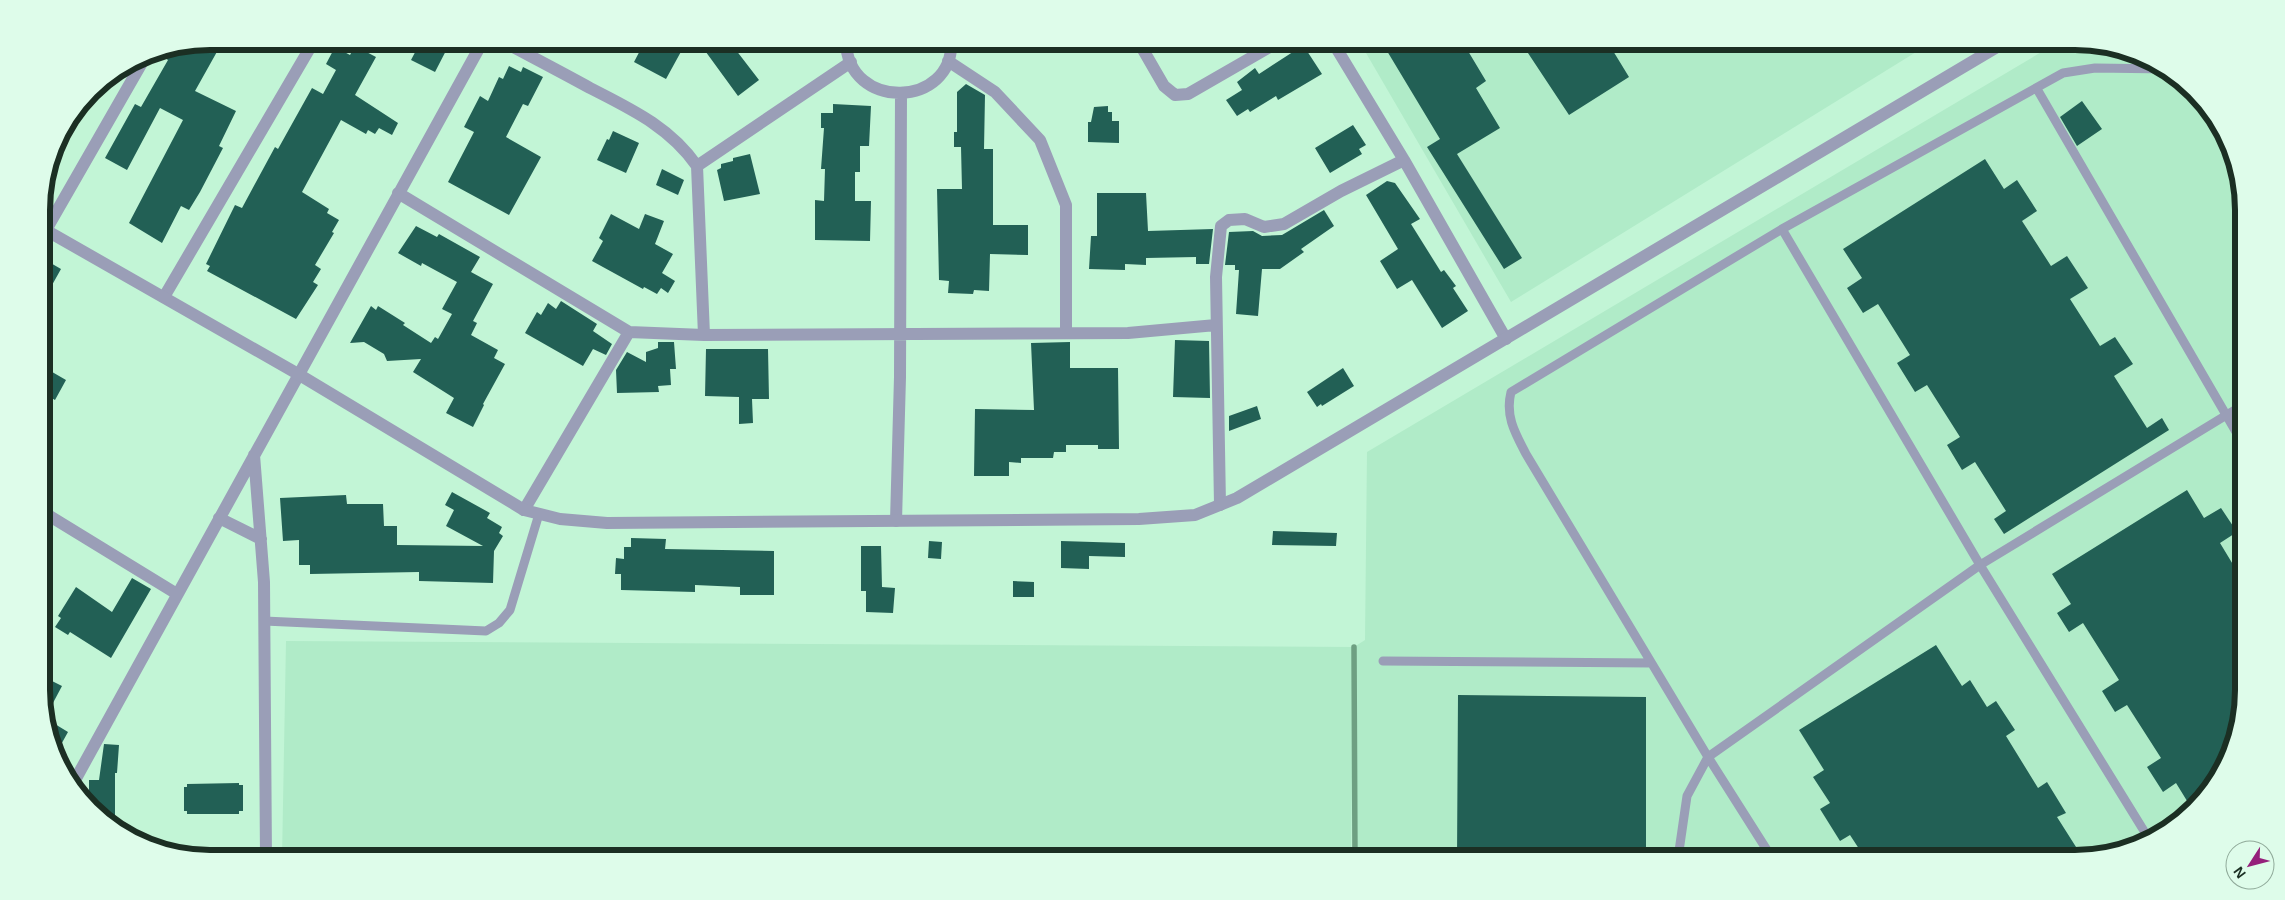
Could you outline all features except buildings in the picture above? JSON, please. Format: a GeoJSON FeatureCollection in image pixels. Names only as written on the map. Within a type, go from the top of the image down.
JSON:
{"type":"FeatureCollection","features":[{"type":"Feature","properties":{"kind":"street"},"geometry":{"type":"LineString","coordinates":[[164,297],[309,50]]}},
{"type":"Feature","properties":{"kind":"street"},"geometry":{"type":"LineString","coordinates":[[76,778],[478,50]]}},
{"type":"Feature","properties":{"kind":"street"},"geometry":{"type":"LineString","coordinates":[[519,50],[642,114],[665,130],[686,150],[697,166],[704,335]]}},
{"type":"Feature","properties":{"kind":"street"},"geometry":{"type":"LineString","coordinates":[[848,50],[850,62],[859,76],[871,86],[885,92],[901,94],[916,92],[930,85],[948,61],[950,50]]}},
{"type":"Feature","properties":{"kind":"street"},"geometry":{"type":"LineString","coordinates":[[1143,50],[1164,86],[1174,95],[1188,94],[1264,50]]}},
{"type":"Feature","properties":{"kind":"street"},"geometry":{"type":"LineString","coordinates":[[1337,50],[1404,160],[1506,339]]}},
{"type":"Feature","properties":{"kind":"street"},"geometry":{"type":"LineString","coordinates":[[50,232],[298,374],[524,510],[539,514],[560,519],[607,523],[1139,519],[1195,515],[1236,498],[1992,50]]}},
{"type":"Feature","properties":{"kind":"street"},"geometry":{"type":"LineString","coordinates":[[948,61],[995,92],[1040,140],[1066,205],[1066,333]]}},
{"type":"Feature","properties":{"kind":"street"},"geometry":{"type":"LineString","coordinates":[[697,166],[850,62]]}},
{"type":"Feature","properties":{"kind":"street"},"geometry":{"type":"LineString","coordinates":[[50,219],[140,66]]}},
{"type":"Feature","properties":{"kind":"street"},"geometry":{"type":"LineString","coordinates":[[896,521],[900,333],[901,94]]}},
{"type":"Feature","properties":{"kind":"street"},"geometry":{"type":"LineString","coordinates":[[1220,505],[1216,277],[1221,226],[1225,222],[1245,219],[1264,227],[1284,224],[1404,160]]}},
{"type":"Feature","properties":{"kind":"street"},"geometry":{"type":"LineString","coordinates":[[398,193],[629,332],[704,335],[1128,333],[1216,325]]}},
{"type":"Feature","properties":{"kind":"street"},"geometry":{"type":"LineString","coordinates":[[524,510],[629,332]]}},
{"type":"Feature","properties":{"kind":"street"},"geometry":{"type":"LineString","coordinates":[[254,455],[264,621],[266,850]]}},
{"type":"Feature","properties":{"kind":"street"},"geometry":{"type":"LineString","coordinates":[[50,516],[177,594]]}},
{"type":"Feature","properties":{"kind":"street"},"geometry":{"type":"LineString","coordinates":[[219,518],[260,539]]}},
{"type":"Feature","properties":{"kind":"lane"},"geometry":{"type":"LineString","coordinates":[[1767,850],[1651,663],[1526,454],[1509,420],[1508,405],[1511,392],[1782,230],[2063,73],[2095,68],[2149,69]]}},
{"type":"Feature","properties":{"kind":"lane"},"geometry":{"type":"LineString","coordinates":[[2036,89],[2235,431]]}},
{"type":"Feature","properties":{"kind":"lane"},"geometry":{"type":"LineString","coordinates":[[1782,230],[1980,565],[2145,834]]}},
{"type":"Feature","properties":{"kind":"lane"},"geometry":{"type":"LineString","coordinates":[[1679,850],[1687,796],[1708,756],[1980,565],[2235,409]]}},
{"type":"Feature","properties":{"kind":"lane"},"geometry":{"type":"LineString","coordinates":[[264,621],[486,631],[499,623],[510,610],[539,514]]}},
{"type":"Feature","properties":{"kind":"lane"},"geometry":{"type":"LineString","coordinates":[[1383,661],[1651,663]]}},
{"type":"Feature","properties":{"kind":"shaded area"},"geometry":{"type":"Polygon","coordinates":[[[1364,50],[1919,50],[1511,302],[1364,50]]]}},
{"type":"Feature","properties":{"kind":"shaded area"},"geometry":{"type":"Polygon","coordinates":[[[2045,50],[2085,50],[2106,53],[2126,58],[2164,77],[2188,97],[2202,113],[2214,130],[2230,169],[2234,189],[2235,210],[2234,711],[2227,741],[2214,770],[2188,803],[2155,829],[2116,845],[2085,850],[1355,850],[1353,688],[1351,850],[282,850],[286,641],[1354,647],[1365,640],[1367,452],[2045,50]]]}},
{"type":"Feature","properties":{"kind":"waterway"},"geometry":{"type":"LineString","coordinates":[[1354,647],[1355,850]]}}]}
